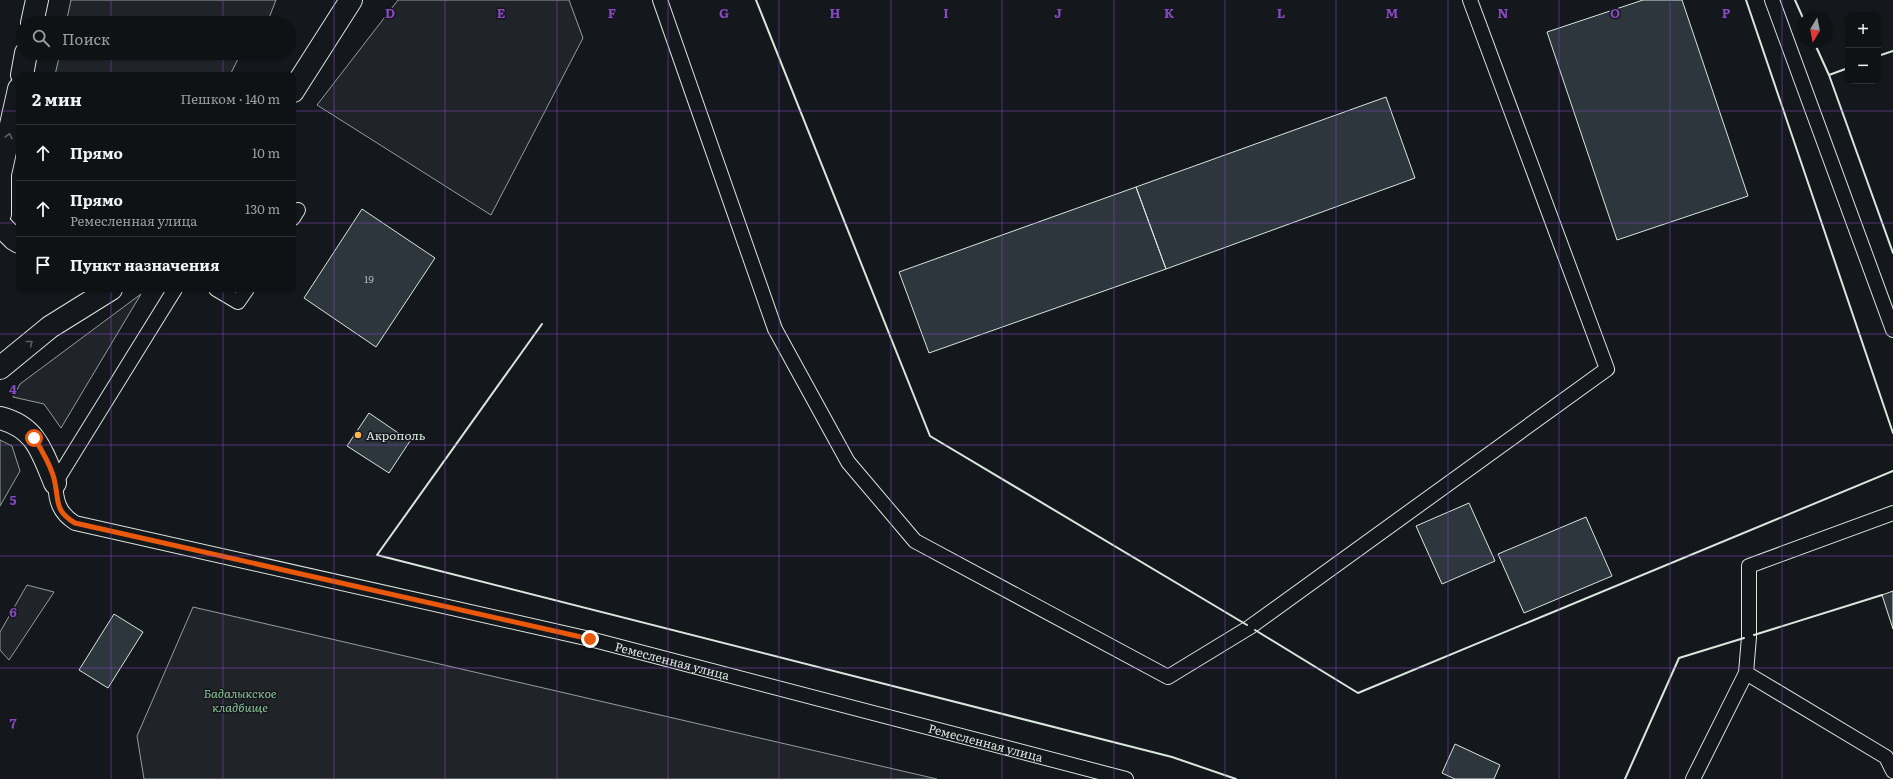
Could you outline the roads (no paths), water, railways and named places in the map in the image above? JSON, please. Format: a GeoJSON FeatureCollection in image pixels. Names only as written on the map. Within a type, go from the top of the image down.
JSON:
{"type":"FeatureCollection","features":[{"type":"Feature","properties":{"kind":"main road"},"geometry":{"type":"LineString","coordinates":[[33,16],[36,0]]}},
{"type":"Feature","properties":{"kind":"main road"},"geometry":{"type":"LineString","coordinates":[[296,86],[351,0]]}},
{"type":"Feature","properties":{"kind":"main road"},"geometry":{"type":"LineString","coordinates":[[23,72],[25,60]]}},
{"type":"Feature","properties":{"kind":"main road"},"geometry":{"type":"LineString","coordinates":[[0,214],[0,174],[16,102]]}},
{"type":"Feature","properties":{"kind":"main road"},"geometry":{"type":"LineString","coordinates":[[0,225],[16,240]]}},
{"type":"Feature","properties":{"kind":"main road"},"geometry":{"type":"LineString","coordinates":[[0,368],[50,327],[106,292]]}},
{"type":"Feature","properties":{"kind":"main road"},"geometry":{"type":"LineString","coordinates":[[0,418],[12,421],[24,428],[34,438],[40,446],[55,483]]}},
{"type":"Feature","properties":{"kind":"lane"},"geometry":{"type":"LineString","coordinates":[[660,0],[775,330],[848,462],[915,541],[1168,677],[1250,627],[1607,369],[1470,0]]}},
{"type":"Feature","properties":{"kind":"lane"},"geometry":{"type":"LineString","coordinates":[[1772,0],[1893,330]]}},
{"type":"Feature","properties":{"kind":"lane"},"geometry":{"type":"LineString","coordinates":[[55,483],[173,292]]}},
{"type":"Feature","properties":{"kind":"lane"},"geometry":{"type":"LineString","coordinates":[[221,292],[238,302],[245,292]]}},
{"type":"Feature","properties":{"kind":"lane","name":"Ремесленная улица"},"geometry":{"type":"LineString","coordinates":[[55,483],[57,502],[61,511],[75,523],[590,639],[1126,779]]}},
{"type":"Feature","properties":{"kind":"lane"},"geometry":{"type":"LineString","coordinates":[[1693,779],[1746,674],[1749,637],[1749,566],[1893,513]]}},
{"type":"Feature","properties":{"kind":"lane"},"geometry":{"type":"LineString","coordinates":[[1746,674],[1886,757],[1893,771]]}},
{"type":"Feature","properties":{"kind":"place","name":"Акрополь"},"geometry":{"type":"Point","coordinates":[358,435]}},
{"type":"Feature","properties":{"kind":"park label","name":"Бадалыкское кладбище"},"geometry":{"type":"Point","coordinates":[240,700]}}]}
